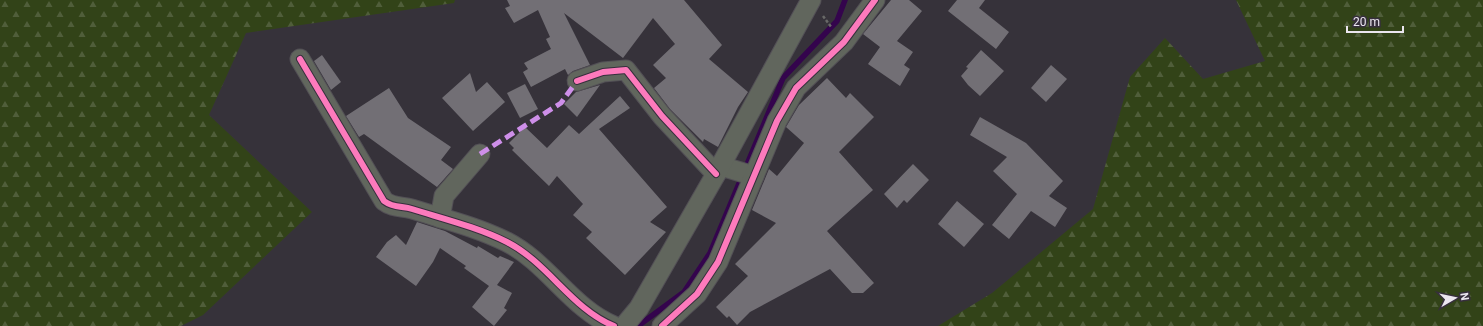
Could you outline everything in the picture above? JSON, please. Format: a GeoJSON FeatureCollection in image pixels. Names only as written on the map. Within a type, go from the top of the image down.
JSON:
{"type":"FeatureCollection","features":[{"type":"Feature","properties":{"kind":"street"},"geometry":{"type":"LineString","coordinates":[[662,326],[696,294],[718,262],[777,121],[796,88],[844,42],[875,0]]}},
{"type":"Feature","properties":{"kind":"street"},"geometry":{"type":"LineString","coordinates":[[624,326],[639,308],[816,6]]}},
{"type":"Feature","properties":{"kind":"street"},"geometry":{"type":"LineString","coordinates":[[300,59],[384,201],[390,206],[409,208],[464,224],[508,242],[542,266],[576,300],[605,322],[614,326]]}},
{"type":"Feature","properties":{"kind":"street"},"geometry":{"type":"LineString","coordinates":[[577,81],[603,72],[626,70],[662,116],[719,170],[754,176]]}},
{"type":"Feature","properties":{"kind":"street"},"geometry":{"type":"LineString","coordinates":[[440,218],[444,196],[480,154]]}},
{"type":"Feature","properties":{"kind":"path"},"geometry":{"type":"LineString","coordinates":[[816,6],[844,42]]}},
{"type":"Feature","properties":{"kind":"green space"},"geometry":{"type":"Polygon","coordinates":[[[0,0],[455,0],[454,3],[246,33],[209,115],[312,212],[203,315],[181,326],[0,326],[0,0]]]}},
{"type":"Feature","properties":{"kind":"green space"},"geometry":{"type":"Polygon","coordinates":[[[1236,0],[1483,0],[1483,326],[938,326],[992,293],[1093,209],[1130,77],[1165,38],[1203,79],[1265,61],[1236,0]]]}},
{"type":"Feature","properties":{"kind":"building"},"geometry":{"type":"Polygon","coordinates":[[[507,0],[684,0],[722,45],[709,59],[748,92],[738,107],[718,147],[704,139],[703,142],[670,109],[654,88],[666,78],[653,65],[675,44],[653,18],[623,58],[564,13],[590,65],[573,71],[568,75],[565,69],[531,87],[523,72],[528,69],[524,63],[551,49],[546,39],[550,37],[538,10],[514,23],[505,8],[510,6],[507,0]]]}},
{"type":"Feature","properties":{"kind":"building"},"geometry":{"type":"Polygon","coordinates":[[[891,0],[909,0],[922,11],[897,41],[913,52],[904,65],[910,69],[900,86],[868,64],[880,47],[863,34],[891,0]]]}},
{"type":"Feature","properties":{"kind":"building"},"geometry":{"type":"Polygon","coordinates":[[[957,0],[985,0],[979,8],[1009,32],[996,49],[948,11],[957,0]]]}},
{"type":"Feature","properties":{"kind":"building"},"geometry":{"type":"Polygon","coordinates":[[[981,50],[1004,71],[980,96],[961,76],[968,68],[966,67],[981,50]]]}},
{"type":"Feature","properties":{"kind":"building"},"geometry":{"type":"Polygon","coordinates":[[[322,55],[341,82],[331,90],[314,61],[322,55]]]}},
{"type":"Feature","properties":{"kind":"building"},"geometry":{"type":"Polygon","coordinates":[[[1051,65],[1067,79],[1046,102],[1031,88],[1051,65]]]}},
{"type":"Feature","properties":{"kind":"building"},"geometry":{"type":"Polygon","coordinates":[[[470,73],[476,92],[487,82],[505,102],[473,131],[442,98],[470,73]]]}},
{"type":"Feature","properties":{"kind":"building"},"geometry":{"type":"Polygon","coordinates":[[[827,78],[846,98],[850,93],[874,117],[839,152],[873,190],[827,231],[874,283],[863,293],[852,293],[830,269],[750,312],[737,325],[729,316],[727,318],[716,307],[748,276],[735,264],[776,223],[752,210],[769,169],[777,176],[804,143],[786,127],[799,105],[827,78]]]}},
{"type":"Feature","properties":{"kind":"building"},"geometry":{"type":"Polygon","coordinates":[[[525,84],[538,109],[520,118],[507,93],[525,84]]]}},
{"type":"Feature","properties":{"kind":"building"},"geometry":{"type":"Polygon","coordinates":[[[600,85],[577,117],[564,104],[576,92],[600,85]]]}},
{"type":"Feature","properties":{"kind":"building"},"geometry":{"type":"Polygon","coordinates":[[[389,88],[408,118],[451,147],[441,160],[453,169],[437,187],[364,134],[359,137],[346,116],[389,88]]]}},
{"type":"Feature","properties":{"kind":"building"},"geometry":{"type":"Polygon","coordinates":[[[620,96],[630,108],[599,129],[667,207],[650,222],[666,232],[625,275],[586,238],[592,232],[573,215],[583,204],[557,176],[549,186],[512,150],[514,148],[509,143],[525,127],[547,148],[569,125],[579,134],[620,96]]]}},
{"type":"Feature","properties":{"kind":"building"},"geometry":{"type":"Polygon","coordinates":[[[980,117],[1026,143],[1063,181],[1049,196],[1067,208],[1055,227],[1031,211],[1009,239],[992,225],[1017,194],[993,171],[1007,157],[970,135],[980,117]]]}},
{"type":"Feature","properties":{"kind":"building"},"geometry":{"type":"Polygon","coordinates":[[[913,164],[929,180],[907,203],[904,200],[897,208],[884,194],[913,164]]]}},
{"type":"Feature","properties":{"kind":"building"},"geometry":{"type":"Polygon","coordinates":[[[957,201],[984,224],[964,247],[938,224],[957,201]]]}},
{"type":"Feature","properties":{"kind":"building"},"geometry":{"type":"Polygon","coordinates":[[[417,222],[445,231],[477,248],[478,246],[498,258],[500,256],[514,262],[497,285],[512,293],[504,308],[507,310],[494,326],[472,307],[489,286],[464,268],[466,266],[440,248],[433,262],[416,286],[376,257],[387,242],[396,235],[406,245],[417,222]]]}},
{"type":"Feature","properties":{"kind":"waterway"},"geometry":{"type":"LineString","coordinates":[[638,326],[684,292],[710,253],[783,78],[837,21],[845,0]]}},
{"type":"Feature","properties":{"kind":"marked path"},"geometry":{"type":"LineString","coordinates":[[480,154],[561,103],[577,81]]}},
{"type":"Feature","properties":{"kind":"cycle path"},"geometry":{"type":"LineString","coordinates":[[662,326],[697,294],[718,262],[777,121],[796,88],[844,42],[875,0]]}},
{"type":"Feature","properties":{"kind":"cycle path"},"geometry":{"type":"LineString","coordinates":[[300,59],[384,201],[394,206],[412,209],[472,228],[507,242],[522,251],[548,273],[585,309],[614,326]]}},
{"type":"Feature","properties":{"kind":"cycle path"},"geometry":{"type":"LineString","coordinates":[[577,81],[603,72],[626,70],[662,116],[716,174]]}}]}
